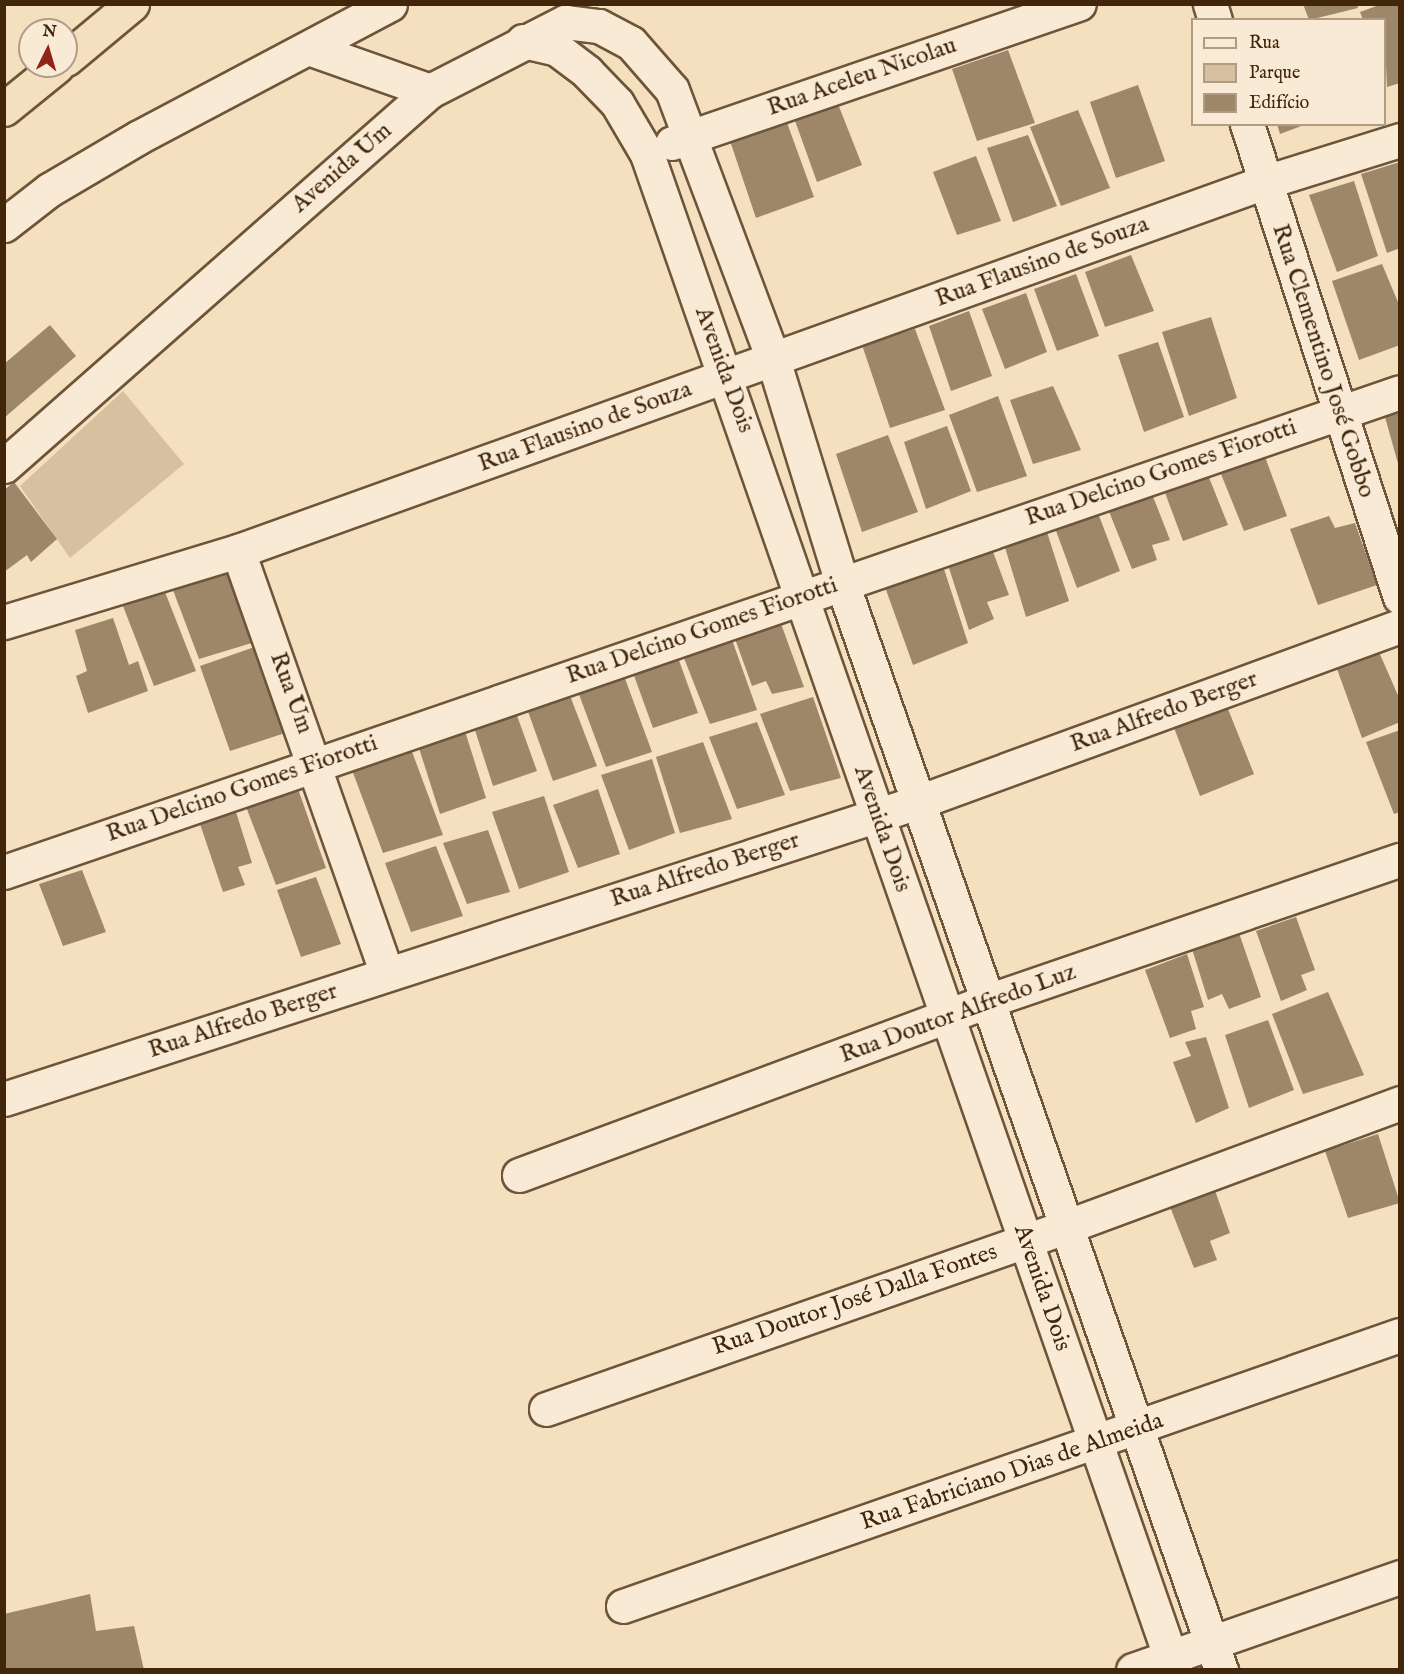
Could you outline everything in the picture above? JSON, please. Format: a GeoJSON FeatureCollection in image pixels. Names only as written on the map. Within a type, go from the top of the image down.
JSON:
{"type":"FeatureCollection","features":[{"type":"Feature","properties":{"kind":"highway"},"geometry":{"type":"LineString","coordinates":[[78,49],[132,4]]}},
{"type":"Feature","properties":{"kind":"highway"},"geometry":{"type":"LineString","coordinates":[[4,109],[42,78]]}},
{"type":"Feature","properties":{"kind":"street"},"geometry":{"type":"LineString","coordinates":[[4,225],[49,190],[139,136],[311,49],[390,4]]}},
{"type":"Feature","properties":{"kind":"street","name":"Rua Aceleu Nicolau"},"geometry":{"type":"LineString","coordinates":[[647,154],[690,135],[1079,4]]}},
{"type":"Feature","properties":{"kind":"street","name":"Avenida Um"},"geometry":{"type":"LineString","coordinates":[[4,466],[430,91],[523,41],[565,22],[599,26],[631,43],[672,90],[690,135]]}},
{"type":"Feature","properties":{"kind":"street","name":"Avenida Dois"},"geometry":{"type":"LineString","coordinates":[[523,41],[557,49],[587,72],[617,103],[647,154],[803,594],[877,814],[1173,1663]]}},
{"type":"Feature","properties":{"kind":"street"},"geometry":{"type":"LineString","coordinates":[[311,49],[430,91]]}},
{"type":"Feature","properties":{"kind":"street","name":"Rua Clementino José Gobbo"},"geometry":{"type":"LineString","coordinates":[[1248,126],[1400,597]]}},
{"type":"Feature","properties":{"kind":"street","name":"Avenida Dois"},"geometry":{"type":"LineString","coordinates":[[690,135],[773,359],[842,583],[921,801],[1216,1656]]}},
{"type":"Feature","properties":{"kind":"street","name":"Rua Flausino de Souza"},"geometry":{"type":"LineString","coordinates":[[4,622],[238,551],[1265,182],[1400,140]]}},
{"type":"Feature","properties":{"kind":"street","name":"Rua Delcino Gomes Fiorotti"},"geometry":{"type":"LineString","coordinates":[[4,872],[803,594],[842,583],[1400,392]]}},
{"type":"Feature","properties":{"kind":"street","name":"Rua Um"},"geometry":{"type":"LineString","coordinates":[[238,551],[318,764],[387,974]]}},
{"type":"Feature","properties":{"kind":"street","name":"Rua Alfredo Berger"},"geometry":{"type":"LineString","coordinates":[[4,1099],[921,801],[1400,626]]}},
{"type":"Feature","properties":{"kind":"street","name":"Rua Doutor Alfredo Luz"},"geometry":{"type":"LineString","coordinates":[[519,1175],[990,1000],[1400,860]]}},
{"type":"Feature","properties":{"kind":"street","name":"Rua Doutor José Dalla Fontes"},"geometry":{"type":"LineString","coordinates":[[546,1409],[1068,1226],[1400,1102]]}},
{"type":"Feature","properties":{"kind":"street","name":"Rua Fabriciano Dias de Almeida"},"geometry":{"type":"LineString","coordinates":[[623,1606],[1096,1443],[1400,1335]]}},
{"type":"Feature","properties":{"kind":"street"},"geometry":{"type":"LineString","coordinates":[[1133,1670],[1216,1656],[1400,1577]]}},
{"type":"Feature","properties":{"kind":"green space"},"geometry":{"type":"Polygon","coordinates":[[[123,391],[184,464],[70,558],[20,486],[123,391]]]}},
{"type":"Feature","properties":{"kind":"building"},"geometry":{"type":"Polygon","coordinates":[[[1303,4],[1357,4],[1358,8],[1317,18],[1308,18],[1303,4]]]}},
{"type":"Feature","properties":{"kind":"building"},"geometry":{"type":"Polygon","coordinates":[[[1382,4],[1400,4],[1400,83],[1387,87],[1386,18],[1362,18],[1360,12],[1382,4]]]}},
{"type":"Feature","properties":{"kind":"building"},"geometry":{"type":"Polygon","coordinates":[[[1008,50],[1035,123],[977,141],[952,69],[1008,50]]]}},
{"type":"Feature","properties":{"kind":"building"},"geometry":{"type":"Polygon","coordinates":[[[1138,85],[1165,161],[1116,178],[1090,102],[1138,85]]]}},
{"type":"Feature","properties":{"kind":"building"},"geometry":{"type":"Polygon","coordinates":[[[838,104],[862,165],[817,182],[794,118],[838,104]]]}},
{"type":"Feature","properties":{"kind":"building"},"geometry":{"type":"Polygon","coordinates":[[[1078,110],[1110,188],[1061,206],[1030,127],[1078,110]]]}},
{"type":"Feature","properties":{"kind":"building"},"geometry":{"type":"Polygon","coordinates":[[[786,120],[814,197],[756,218],[728,135],[786,120]]]}},
{"type":"Feature","properties":{"kind":"building"},"geometry":{"type":"Polygon","coordinates":[[[1278,126],[1301,126],[1280,134],[1278,126]]]}},
{"type":"Feature","properties":{"kind":"building"},"geometry":{"type":"Polygon","coordinates":[[[1028,135],[1057,206],[1013,222],[987,148],[1028,135]]]}},
{"type":"Feature","properties":{"kind":"building"},"geometry":{"type":"Polygon","coordinates":[[[976,156],[1001,221],[957,235],[933,172],[976,156]]]}},
{"type":"Feature","properties":{"kind":"building"},"geometry":{"type":"Polygon","coordinates":[[[1400,162],[1400,248],[1387,253],[1361,174],[1400,162]]]}},
{"type":"Feature","properties":{"kind":"building"},"geometry":{"type":"Polygon","coordinates":[[[1354,181],[1378,256],[1337,272],[1309,195],[1354,181]]]}},
{"type":"Feature","properties":{"kind":"building"},"geometry":{"type":"Polygon","coordinates":[[[1131,255],[1154,311],[1105,327],[1085,272],[1131,255]]]}},
{"type":"Feature","properties":{"kind":"building"},"geometry":{"type":"Polygon","coordinates":[[[1382,264],[1400,307],[1400,345],[1359,360],[1332,281],[1382,264]]]}},
{"type":"Feature","properties":{"kind":"building"},"geometry":{"type":"Polygon","coordinates":[[[1076,274],[1099,336],[1057,351],[1034,289],[1076,274]]]}},
{"type":"Feature","properties":{"kind":"building"},"geometry":{"type":"Polygon","coordinates":[[[1026,293],[1047,352],[1005,369],[982,309],[1026,293]]]}},
{"type":"Feature","properties":{"kind":"building"},"geometry":{"type":"Polygon","coordinates":[[[969,311],[992,376],[951,391],[929,326],[969,311]]]}},
{"type":"Feature","properties":{"kind":"building"},"geometry":{"type":"Polygon","coordinates":[[[1211,317],[1237,398],[1189,416],[1162,332],[1211,317]]]}},
{"type":"Feature","properties":{"kind":"building"},"geometry":{"type":"Polygon","coordinates":[[[50,325],[76,356],[4,418],[4,364],[50,325]]]}},
{"type":"Feature","properties":{"kind":"building"},"geometry":{"type":"Polygon","coordinates":[[[915,329],[945,410],[890,428],[862,345],[915,329]]]}},
{"type":"Feature","properties":{"kind":"building"},"geometry":{"type":"Polygon","coordinates":[[[1158,342],[1184,417],[1144,432],[1118,355],[1158,342]]]}},
{"type":"Feature","properties":{"kind":"building"},"geometry":{"type":"Polygon","coordinates":[[[1053,386],[1081,450],[1033,464],[1010,400],[1053,386]]]}},
{"type":"Feature","properties":{"kind":"building"},"geometry":{"type":"Polygon","coordinates":[[[998,396],[1027,476],[977,492],[949,415],[998,396]]]}},
{"type":"Feature","properties":{"kind":"building"},"geometry":{"type":"Polygon","coordinates":[[[1400,413],[1400,467],[1399,467],[1385,417],[1400,413]]]}},
{"type":"Feature","properties":{"kind":"building"},"geometry":{"type":"Polygon","coordinates":[[[947,426],[971,491],[926,509],[904,442],[947,426]]]}},
{"type":"Feature","properties":{"kind":"building"},"geometry":{"type":"Polygon","coordinates":[[[888,435],[918,512],[862,532],[836,454],[888,435]]]}},
{"type":"Feature","properties":{"kind":"building"},"geometry":{"type":"Polygon","coordinates":[[[1265,457],[1287,516],[1244,531],[1221,474],[1265,457]]]}},
{"type":"Feature","properties":{"kind":"building"},"geometry":{"type":"Polygon","coordinates":[[[1208,475],[1228,525],[1183,541],[1164,490],[1208,475]]]}},
{"type":"Feature","properties":{"kind":"building"},"geometry":{"type":"Polygon","coordinates":[[[14,482],[57,539],[31,562],[27,555],[4,572],[4,490],[14,482]]]}},
{"type":"Feature","properties":{"kind":"building"},"geometry":{"type":"Polygon","coordinates":[[[1152,494],[1170,540],[1152,545],[1157,560],[1132,569],[1108,509],[1152,494]]]}},
{"type":"Feature","properties":{"kind":"building"},"geometry":{"type":"Polygon","coordinates":[[[1098,513],[1120,571],[1077,588],[1055,528],[1098,513]]]}},
{"type":"Feature","properties":{"kind":"building"},"geometry":{"type":"Polygon","coordinates":[[[1329,516],[1335,528],[1355,523],[1377,585],[1318,605],[1290,529],[1329,516]]]}},
{"type":"Feature","properties":{"kind":"building"},"geometry":{"type":"Polygon","coordinates":[[[1046,529],[1069,601],[1026,617],[1004,544],[1046,529]]]}},
{"type":"Feature","properties":{"kind":"building"},"geometry":{"type":"Polygon","coordinates":[[[992,549],[1009,595],[987,602],[994,619],[969,630],[948,565],[992,549]]]}},
{"type":"Feature","properties":{"kind":"building"},"geometry":{"type":"Polygon","coordinates":[[[943,566],[968,643],[913,665],[885,587],[943,566]]]}},
{"type":"Feature","properties":{"kind":"building"},"geometry":{"type":"Polygon","coordinates":[[[226,572],[255,642],[199,659],[173,590],[226,572]]]}},
{"type":"Feature","properties":{"kind":"building"},"geometry":{"type":"Polygon","coordinates":[[[165,592],[196,671],[154,686],[123,606],[165,592]]]}},
{"type":"Feature","properties":{"kind":"building"},"geometry":{"type":"Polygon","coordinates":[[[113,618],[129,665],[138,661],[148,691],[88,713],[76,676],[87,671],[75,630],[113,618]]]}},
{"type":"Feature","properties":{"kind":"building"},"geometry":{"type":"Polygon","coordinates":[[[780,621],[804,687],[772,694],[766,681],[752,686],[734,636],[780,621]]]}},
{"type":"Feature","properties":{"kind":"building"},"geometry":{"type":"Polygon","coordinates":[[[731,637],[757,710],[710,724],[682,653],[731,637]]]}},
{"type":"Feature","properties":{"kind":"building"},"geometry":{"type":"Polygon","coordinates":[[[260,645],[291,731],[230,751],[200,666],[260,645]]]}},
{"type":"Feature","properties":{"kind":"building"},"geometry":{"type":"Polygon","coordinates":[[[1379,652],[1400,700],[1400,722],[1362,738],[1337,669],[1379,652]]]}},
{"type":"Feature","properties":{"kind":"building"},"geometry":{"type":"Polygon","coordinates":[[[677,655],[698,713],[653,728],[632,670],[677,655]]]}},
{"type":"Feature","properties":{"kind":"building"},"geometry":{"type":"Polygon","coordinates":[[[623,673],[652,752],[606,767],[577,689],[623,673]]]}},
{"type":"Feature","properties":{"kind":"building"},"geometry":{"type":"Polygon","coordinates":[[[569,693],[597,766],[553,781],[526,706],[569,693]]]}},
{"type":"Feature","properties":{"kind":"building"},"geometry":{"type":"Polygon","coordinates":[[[813,697],[841,778],[790,791],[760,714],[813,697]]]}},
{"type":"Feature","properties":{"kind":"building"},"geometry":{"type":"Polygon","coordinates":[[[1226,704],[1254,774],[1200,796],[1173,725],[1226,704]]]}},
{"type":"Feature","properties":{"kind":"building"},"geometry":{"type":"Polygon","coordinates":[[[515,710],[537,771],[493,786],[473,724],[515,710]]]}},
{"type":"Feature","properties":{"kind":"building"},"geometry":{"type":"Polygon","coordinates":[[[757,722],[785,795],[737,809],[709,737],[757,722]]]}},
{"type":"Feature","properties":{"kind":"building"},"geometry":{"type":"Polygon","coordinates":[[[464,728],[486,798],[440,814],[418,745],[464,728]]]}},
{"type":"Feature","properties":{"kind":"building"},"geometry":{"type":"Polygon","coordinates":[[[1400,730],[1400,812],[1394,814],[1366,742],[1400,730]]]}},
{"type":"Feature","properties":{"kind":"building"},"geometry":{"type":"Polygon","coordinates":[[[703,742],[732,819],[680,833],[656,757],[703,742]]]}},
{"type":"Feature","properties":{"kind":"building"},"geometry":{"type":"Polygon","coordinates":[[[411,749],[443,835],[383,853],[352,770],[411,749]]]}},
{"type":"Feature","properties":{"kind":"building"},"geometry":{"type":"Polygon","coordinates":[[[652,759],[675,833],[629,850],[601,775],[652,759]]]}},
{"type":"Feature","properties":{"kind":"building"},"geometry":{"type":"Polygon","coordinates":[[[298,789],[326,868],[276,885],[245,804],[298,789]]]}},
{"type":"Feature","properties":{"kind":"building"},"geometry":{"type":"Polygon","coordinates":[[[598,789],[620,854],[578,868],[553,805],[598,789]]]}},
{"type":"Feature","properties":{"kind":"building"},"geometry":{"type":"Polygon","coordinates":[[[544,796],[569,872],[519,889],[492,812],[544,796]]]}},
{"type":"Feature","properties":{"kind":"building"},"geometry":{"type":"Polygon","coordinates":[[[236,812],[252,863],[238,867],[245,885],[223,892],[200,824],[236,812]]]}},
{"type":"Feature","properties":{"kind":"building"},"geometry":{"type":"Polygon","coordinates":[[[488,830],[510,892],[467,904],[443,843],[488,830]]]}},
{"type":"Feature","properties":{"kind":"building"},"geometry":{"type":"Polygon","coordinates":[[[436,846],[463,916],[411,932],[385,863],[436,846]]]}},
{"type":"Feature","properties":{"kind":"building"},"geometry":{"type":"Polygon","coordinates":[[[82,870],[106,932],[63,946],[39,884],[82,870]]]}},
{"type":"Feature","properties":{"kind":"building"},"geometry":{"type":"Polygon","coordinates":[[[316,877],[341,944],[301,957],[277,890],[316,877]]]}},
{"type":"Feature","properties":{"kind":"building"},"geometry":{"type":"Polygon","coordinates":[[[1296,917],[1315,970],[1301,975],[1307,990],[1281,1001],[1256,931],[1296,917]]]}},
{"type":"Feature","properties":{"kind":"building"},"geometry":{"type":"Polygon","coordinates":[[[1239,933],[1261,997],[1229,1009],[1222,994],[1208,1000],[1192,949],[1239,933]]]}},
{"type":"Feature","properties":{"kind":"building"},"geometry":{"type":"Polygon","coordinates":[[[1187,954],[1204,1007],[1191,1011],[1196,1029],[1170,1038],[1145,970],[1187,954]]]}},
{"type":"Feature","properties":{"kind":"building"},"geometry":{"type":"Polygon","coordinates":[[[1328,992],[1364,1075],[1303,1094],[1272,1014],[1328,992]]]}},
{"type":"Feature","properties":{"kind":"building"},"geometry":{"type":"Polygon","coordinates":[[[1268,1020],[1294,1090],[1249,1108],[1225,1035],[1268,1020]]]}},
{"type":"Feature","properties":{"kind":"building"},"geometry":{"type":"Polygon","coordinates":[[[1206,1037],[1229,1108],[1196,1123],[1173,1062],[1191,1056],[1185,1042],[1206,1037]]]}},
{"type":"Feature","properties":{"kind":"building"},"geometry":{"type":"Polygon","coordinates":[[[1378,1134],[1400,1203],[1348,1218],[1325,1151],[1378,1134]]]}},
{"type":"Feature","properties":{"kind":"building"},"geometry":{"type":"Polygon","coordinates":[[[1212,1182],[1230,1233],[1210,1241],[1217,1260],[1194,1268],[1167,1199],[1212,1182]]]}},
{"type":"Feature","properties":{"kind":"building"},"geometry":{"type":"Polygon","coordinates":[[[90,1594],[96,1631],[134,1626],[144,1670],[4,1670],[4,1614],[90,1594]]]}}]}
